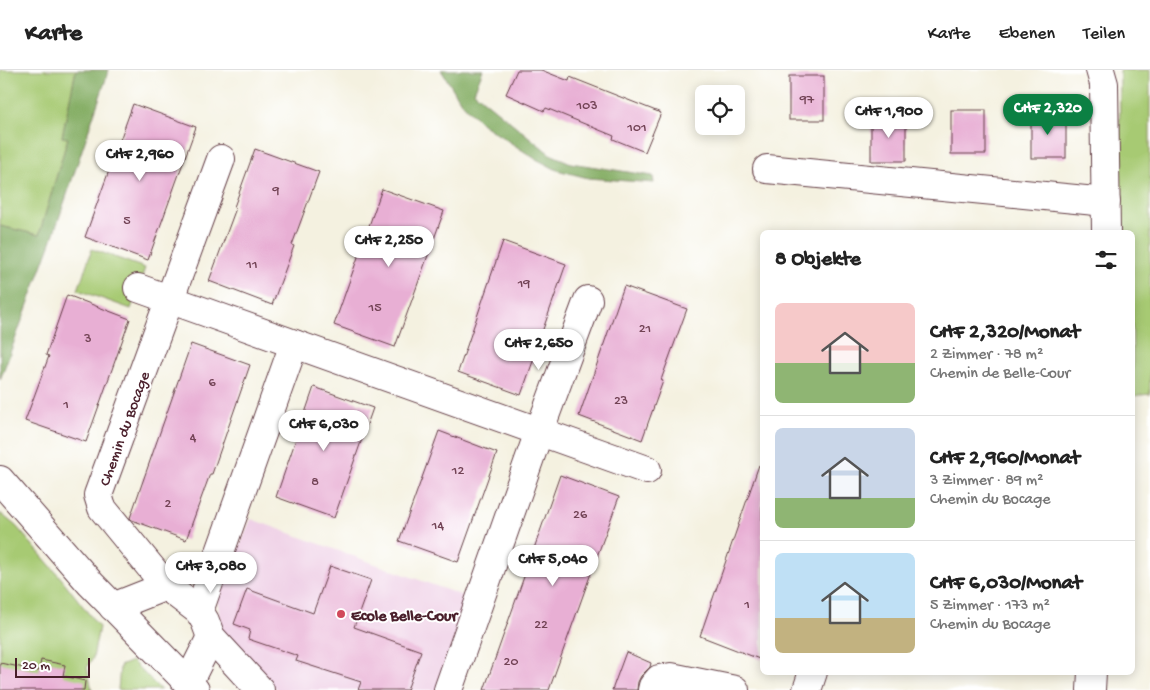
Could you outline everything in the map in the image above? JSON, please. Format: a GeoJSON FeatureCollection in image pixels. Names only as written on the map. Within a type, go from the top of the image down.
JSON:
{"type":"FeatureCollection","features":[{"type":"Feature","properties":{"kind":"street"},"geometry":{"type":"LineString","coordinates":[[1100,70],[1104,84],[1106,230]]}},
{"type":"Feature","properties":{"kind":"street","name":"Chemin du Bocage"},"geometry":{"type":"LineString","coordinates":[[221,159],[98,495],[102,508],[166,586],[198,611],[205,621],[211,637],[260,690]]}},
{"type":"Feature","properties":{"kind":"street"},"geometry":{"type":"LineString","coordinates":[[767,168],[1106,202]]}},
{"type":"Feature","properties":{"kind":"street"},"geometry":{"type":"LineString","coordinates":[[138,288],[294,344],[535,444],[647,470]]}},
{"type":"Feature","properties":{"kind":"street"},"geometry":{"type":"LineString","coordinates":[[448,690],[588,300]]}},
{"type":"Feature","properties":{"kind":"street"},"geometry":{"type":"LineString","coordinates":[[198,611],[294,344]]}},
{"type":"Feature","properties":{"kind":"street"},"geometry":{"type":"LineString","coordinates":[[0,480],[113,607],[191,686],[211,637]]}},
{"type":"Feature","properties":{"kind":"street"},"geometry":{"type":"LineString","coordinates":[[113,607],[166,586]]}},
{"type":"Feature","properties":{"kind":"street"},"geometry":{"type":"LineString","coordinates":[[807,690],[812,675]]}},
{"type":"Feature","properties":{"kind":"street"},"geometry":{"type":"LineString","coordinates":[[1090,690],[1092,675]]}},
{"type":"Feature","properties":{"kind":"street"},"geometry":{"type":"LineString","coordinates":[[652,690],[659,679],[671,677],[735,690]]}},
{"type":"Feature","properties":{"kind":"shaded area","name":"Ecole Belle-Cour"},"geometry":{"type":"Polygon","coordinates":[[[251,519],[469,598],[437,690],[277,690],[220,630],[218,598],[251,519]]]}},
{"type":"Feature","properties":{"kind":"green space"},"geometry":{"type":"Polygon","coordinates":[[[0,70],[76,70],[62,137],[68,138],[39,235],[0,226],[0,70]]]}},
{"type":"Feature","properties":{"kind":"green space"},"geometry":{"type":"Polygon","coordinates":[[[76,70],[109,70],[50,245],[0,380],[0,226],[39,235],[68,138],[62,137],[76,70]]]}},
{"type":"Feature","properties":{"kind":"green space"},"geometry":{"type":"Polygon","coordinates":[[[441,70],[483,70],[474,92],[550,154],[571,163],[653,176],[654,183],[588,178],[557,170],[534,158],[482,124],[461,102],[441,70]]]}},
{"type":"Feature","properties":{"kind":"green space"},"geometry":{"type":"Polygon","coordinates":[[[1120,70],[1150,70],[1150,394],[1135,396],[1135,230],[1119,230],[1120,70]]]}},
{"type":"Feature","properties":{"kind":"green space"},"geometry":{"type":"Polygon","coordinates":[[[92,249],[145,268],[131,309],[78,290],[92,249]]]}},
{"type":"Feature","properties":{"kind":"green space"},"geometry":{"type":"Polygon","coordinates":[[[0,513],[16,526],[61,578],[99,627],[93,658],[87,667],[92,690],[35,690],[0,663],[0,513]]]}},
{"type":"Feature","properties":{"kind":"green space"},"geometry":{"type":"Polygon","coordinates":[[[132,661],[161,690],[118,690],[120,666],[132,661]]]}},
{"type":"Feature","properties":{"kind":"building"},"geometry":{"type":"Polygon","coordinates":[[[517,70],[541,70],[569,81],[570,77],[661,113],[645,152],[613,139],[614,136],[546,108],[544,111],[506,94],[517,70]]]}},
{"type":"Feature","properties":{"kind":"building"},"geometry":{"type":"Polygon","coordinates":[[[789,76],[824,76],[824,120],[789,120],[789,76]]]}},
{"type":"Feature","properties":{"kind":"building"},"geometry":{"type":"Polygon","coordinates":[[[133,104],[196,127],[148,260],[85,237],[133,104]]]}},
{"type":"Feature","properties":{"kind":"building"},"geometry":{"type":"Polygon","coordinates":[[[951,110],[986,110],[986,154],[951,154],[951,110]]]}},
{"type":"Feature","properties":{"kind":"building"},"geometry":{"type":"Polygon","coordinates":[[[1031,114],[1066,114],[1066,158],[1031,158],[1031,114]]]}},
{"type":"Feature","properties":{"kind":"building"},"geometry":{"type":"Polygon","coordinates":[[[906,117],[906,161],[871,161],[871,118],[906,117]]]}},
{"type":"Feature","properties":{"kind":"building"},"geometry":{"type":"Polygon","coordinates":[[[255,149],[319,172],[272,305],[209,281],[255,149]]]}},
{"type":"Feature","properties":{"kind":"building"},"geometry":{"type":"Polygon","coordinates":[[[382,189],[444,211],[395,347],[334,325],[382,189]]]}},
{"type":"Feature","properties":{"kind":"building"},"geometry":{"type":"Polygon","coordinates":[[[503,241],[566,264],[521,395],[458,372],[503,241]]]}},
{"type":"Feature","properties":{"kind":"building"},"geometry":{"type":"Polygon","coordinates":[[[624,286],[687,309],[661,380],[663,381],[642,440],[579,416],[624,286]]]}},
{"type":"Feature","properties":{"kind":"building"},"geometry":{"type":"Polygon","coordinates":[[[67,295],[130,319],[86,442],[25,421],[49,356],[46,355],[67,295]]]}},
{"type":"Feature","properties":{"kind":"building"},"geometry":{"type":"Polygon","coordinates":[[[191,344],[250,365],[212,474],[210,474],[186,540],[130,518],[191,344]]]}},
{"type":"Feature","properties":{"kind":"building"},"geometry":{"type":"Polygon","coordinates":[[[314,387],[373,408],[334,518],[276,497],[314,387]]]}},
{"type":"Feature","properties":{"kind":"building"},"geometry":{"type":"Polygon","coordinates":[[[439,431],[497,453],[458,562],[399,541],[439,431]]]}},
{"type":"Feature","properties":{"kind":"building"},"geometry":{"type":"Polygon","coordinates":[[[759,465],[760,465],[760,659],[700,636],[759,465]]]}},
{"type":"Feature","properties":{"kind":"building"},"geometry":{"type":"Polygon","coordinates":[[[560,475],[619,497],[549,690],[484,690],[560,475]]]}},
{"type":"Feature","properties":{"kind":"building"},"geometry":{"type":"Polygon","coordinates":[[[330,566],[371,580],[354,627],[421,651],[407,690],[358,690],[361,682],[296,661],[298,656],[248,639],[250,630],[234,624],[247,589],[313,613],[330,566]]]}},
{"type":"Feature","properties":{"kind":"building"},"geometry":{"type":"Polygon","coordinates":[[[626,652],[651,663],[650,667],[641,676],[637,690],[612,690],[626,652]]]}},
{"type":"Feature","properties":{"kind":"building"},"geometry":{"type":"Polygon","coordinates":[[[41,660],[65,665],[63,676],[85,681],[84,690],[0,690],[0,663],[39,671],[41,660]]]}},
{"type":"Feature","properties":{"kind":"place","name":"Ecole Belle-Cour"},"geometry":{"type":"Point","coordinates":[341,614]}}]}
